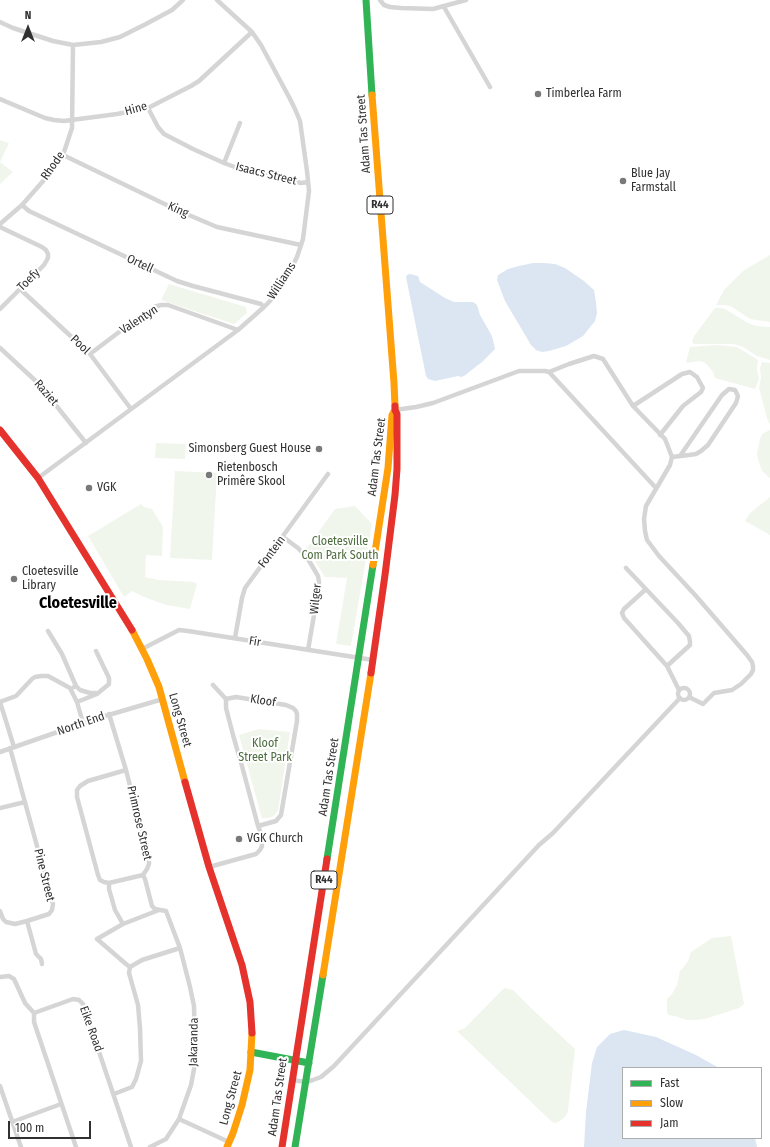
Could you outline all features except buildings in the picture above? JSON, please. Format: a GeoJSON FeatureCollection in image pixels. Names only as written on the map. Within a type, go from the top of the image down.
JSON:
{"type":"FeatureCollection","features":[{"type":"Feature","properties":{"kind":"main road","name":"Adam Tas Street"},"geometry":{"type":"LineString","coordinates":[[295,1147],[373,660],[395,495],[397,469],[397,414],[395,410],[366,0]]}},
{"type":"Feature","properties":{"kind":"main road","name":"Adam Tas Street"},"geometry":{"type":"LineString","coordinates":[[282,1147],[386,475],[392,415],[395,410]]}},
{"type":"Feature","properties":{"kind":"main road","name":"Long Street"},"geometry":{"type":"LineString","coordinates":[[0,430],[3,440],[38,478],[142,649],[154,674],[163,699],[209,867],[242,965],[250,1002],[252,1026],[250,1070],[244,1099],[228,1145]]}},
{"type":"Feature","properties":{"kind":"main road"},"geometry":{"type":"LineString","coordinates":[[251,1052],[309,1063]]}},
{"type":"Feature","properties":{"kind":"street"},"geometry":{"type":"LineString","coordinates":[[0,22],[13,28],[53,41],[73,45],[102,42],[120,36],[146,24],[172,10],[183,0]]}},
{"type":"Feature","properties":{"kind":"street","name":"Williams"},"geometry":{"type":"LineString","coordinates":[[38,478],[238,330],[270,301],[287,277],[297,257],[301,245],[308,199],[307,171],[300,121],[261,45],[252,32],[217,0]]}},
{"type":"Feature","properties":{"kind":"street"},"geometry":{"type":"LineString","coordinates":[[380,0],[384,5],[390,7],[433,9],[466,0]]}},
{"type":"Feature","properties":{"kind":"street"},"geometry":{"type":"LineString","coordinates":[[444,6],[490,87]]}},
{"type":"Feature","properties":{"kind":"street","name":"Hine"},"geometry":{"type":"LineString","coordinates":[[0,99],[44,118],[54,120],[71,121],[148,108],[199,81],[252,32]]}},
{"type":"Feature","properties":{"kind":"street","name":"Rhode"},"geometry":{"type":"LineString","coordinates":[[0,224],[22,205],[63,155],[72,128],[73,45]]}},
{"type":"Feature","properties":{"kind":"street","name":"Isaacs Street"},"geometry":{"type":"LineString","coordinates":[[148,108],[158,127],[164,134],[193,149],[224,163],[256,173],[301,183],[308,182]]}},
{"type":"Feature","properties":{"kind":"street","name":"Isaacs Street"},"geometry":{"type":"LineString","coordinates":[[224,163],[240,123]]}},
{"type":"Feature","properties":{"kind":"street","name":"King"},"geometry":{"type":"LineString","coordinates":[[63,155],[217,227],[301,245]]}},
{"type":"Feature","properties":{"kind":"street","name":"Ortell"},"geometry":{"type":"LineString","coordinates":[[22,205],[29,210],[177,281],[261,304],[264,307]]}},
{"type":"Feature","properties":{"kind":"street","name":"Toefy"},"geometry":{"type":"LineString","coordinates":[[0,227],[42,247],[48,254],[46,262],[0,309]]}},
{"type":"Feature","properties":{"kind":"street","name":"Pool"},"geometry":{"type":"LineString","coordinates":[[20,289],[90,354],[131,409]]}},
{"type":"Feature","properties":{"kind":"street","name":"Valentyn"},"geometry":{"type":"LineString","coordinates":[[90,354],[154,307],[160,305],[168,306],[238,330]]}},
{"type":"Feature","properties":{"kind":"street","name":"Raziet"},"geometry":{"type":"LineString","coordinates":[[0,348],[39,384],[86,443]]}},
{"type":"Feature","properties":{"kind":"street"},"geometry":{"type":"LineString","coordinates":[[395,410],[416,408],[433,403],[519,371],[537,370],[549,372],[594,356],[603,359],[633,406],[665,439],[672,457],[670,465],[646,506],[644,520],[647,540],[659,556],[696,596],[752,662],[753,670],[751,674],[741,684],[732,690],[714,693],[703,704],[689,697]]}},
{"type":"Feature","properties":{"kind":"street"},"geometry":{"type":"LineString","coordinates":[[549,372],[656,488]]}},
{"type":"Feature","properties":{"kind":"street"},"geometry":{"type":"LineString","coordinates":[[633,406],[682,374],[690,372],[697,377],[702,386],[701,392],[684,406],[660,435]]}},
{"type":"Feature","properties":{"kind":"street"},"geometry":{"type":"LineString","coordinates":[[672,457],[680,456],[696,454],[708,445],[736,403],[738,396],[735,390],[729,389],[722,395],[680,456]]}},
{"type":"Feature","properties":{"kind":"street","name":"Fontein"},"geometry":{"type":"LineString","coordinates":[[235,638],[245,588],[328,474]]}},
{"type":"Feature","properties":{"kind":"street","name":"Wilger"},"geometry":{"type":"LineString","coordinates":[[283,537],[298,548],[308,559],[318,576],[318,592],[308,650]]}},
{"type":"Feature","properties":{"kind":"street"},"geometry":{"type":"LineString","coordinates":[[626,568],[689,636],[690,645],[667,666]]}},
{"type":"Feature","properties":{"kind":"street"},"geometry":{"type":"LineString","coordinates":[[645,590],[624,609],[622,613],[624,618],[667,666],[679,690],[678,694],[680,698]]}},
{"type":"Feature","properties":{"kind":"street","name":"Fir"},"geometry":{"type":"LineString","coordinates":[[142,649],[179,630],[373,660]]}},
{"type":"Feature","properties":{"kind":"street"},"geometry":{"type":"LineString","coordinates":[[48,631],[62,654],[76,686],[80,690],[97,694]]}},
{"type":"Feature","properties":{"kind":"street"},"geometry":{"type":"LineString","coordinates":[[77,702],[97,694],[110,682],[96,652]]}},
{"type":"Feature","properties":{"kind":"street"},"geometry":{"type":"LineString","coordinates":[[0,702],[16,696],[32,679],[40,676],[48,676],[70,688],[77,702],[83,723]]}},
{"type":"Feature","properties":{"kind":"street"},"geometry":{"type":"LineString","coordinates":[[209,867],[256,854],[262,846],[262,840],[226,708],[226,699],[213,685]]}},
{"type":"Feature","properties":{"kind":"street"},"geometry":{"type":"LineString","coordinates":[[70,688],[76,686]]}},
{"type":"Feature","properties":{"kind":"street"},"geometry":{"type":"LineString","coordinates":[[679,690],[684,688],[688,690],[690,693],[689,697]]}},
{"type":"Feature","properties":{"kind":"street"},"geometry":{"type":"LineString","coordinates":[[680,698],[683,700],[689,697]]}},
{"type":"Feature","properties":{"kind":"street","name":"Kloof"},"geometry":{"type":"LineString","coordinates":[[226,699],[236,698],[286,705],[293,708],[297,714],[281,815],[276,821],[258,826]]}},
{"type":"Feature","properties":{"kind":"street"},"geometry":{"type":"LineString","coordinates":[[292,1080],[306,1082],[313,1080],[321,1077],[334,1066],[539,845],[553,833],[680,698]]}},
{"type":"Feature","properties":{"kind":"street","name":"North End"},"geometry":{"type":"LineString","coordinates":[[0,752],[109,714],[163,699]]}},
{"type":"Feature","properties":{"kind":"street","name":"Pine Street"},"geometry":{"type":"LineString","coordinates":[[0,702],[53,904],[52,910],[49,914],[15,924],[6,922],[0,911]]}},
{"type":"Feature","properties":{"kind":"street","name":"Primrose Street"},"geometry":{"type":"LineString","coordinates":[[109,714],[126,770],[149,864],[142,875],[109,884],[100,880],[98,875],[77,797],[77,790],[88,781],[126,770]]}},
{"type":"Feature","properties":{"kind":"street"},"geometry":{"type":"LineString","coordinates":[[0,808],[25,802]]}},
{"type":"Feature","properties":{"kind":"street","name":"Primrose Street"},"geometry":{"type":"LineString","coordinates":[[142,875],[145,879],[152,906],[155,909],[160,910]]}},
{"type":"Feature","properties":{"kind":"street"},"geometry":{"type":"LineString","coordinates":[[109,884],[115,910],[123,924]]}},
{"type":"Feature","properties":{"kind":"street"},"geometry":{"type":"LineString","coordinates":[[130,967],[97,939],[123,924],[160,910]]}},
{"type":"Feature","properties":{"kind":"street","name":"Jakaranda"},"geometry":{"type":"LineString","coordinates":[[150,1147],[166,1139],[179,1119],[191,1085],[196,1050],[193,1000],[190,986],[180,948],[172,931],[166,911],[160,910]]}},
{"type":"Feature","properties":{"kind":"street"},"geometry":{"type":"LineString","coordinates":[[28,921],[36,954],[41,960],[42,964]]}},
{"type":"Feature","properties":{"kind":"street"},"geometry":{"type":"LineString","coordinates":[[130,967],[142,960],[180,948]]}},
{"type":"Feature","properties":{"kind":"street"},"geometry":{"type":"LineString","coordinates":[[114,1094],[132,1087],[141,1061],[138,1006],[129,973],[130,967]]}},
{"type":"Feature","properties":{"kind":"street"},"geometry":{"type":"LineString","coordinates":[[0,977],[9,976],[14,979],[26,1002],[34,1013],[34,1022],[76,1147]]}},
{"type":"Feature","properties":{"kind":"street","name":"Eike Road"},"geometry":{"type":"LineString","coordinates":[[34,1013],[70,1000],[76,999],[81,1001],[85,1008],[131,1147]]}},
{"type":"Feature","properties":{"kind":"street"},"geometry":{"type":"LineString","coordinates":[[0,1086],[21,1145],[15,1147]]}},
{"type":"Feature","properties":{"kind":"street"},"geometry":{"type":"LineString","coordinates":[[12,1122],[61,1104]]}},
{"type":"Feature","properties":{"kind":"street"},"geometry":{"type":"LineString","coordinates":[[179,1119],[228,1145]]}},
{"type":"Feature","properties":{"kind":"green space"},"geometry":{"type":"Polygon","coordinates":[[[0,140],[9,143],[0,162],[0,140]]]}},
{"type":"Feature","properties":{"kind":"green space"},"geometry":{"type":"Polygon","coordinates":[[[0,162],[13,172],[0,184],[0,162]]]}},
{"type":"Feature","properties":{"kind":"green space"},"geometry":{"type":"Polygon","coordinates":[[[770,255],[770,322],[750,319],[732,307],[716,305],[724,290],[743,271],[770,255]]]}},
{"type":"Feature","properties":{"kind":"green space"},"geometry":{"type":"Polygon","coordinates":[[[169,284],[246,307],[247,313],[234,324],[161,300],[169,284]]]}},
{"type":"Feature","properties":{"kind":"green space"},"geometry":{"type":"Polygon","coordinates":[[[715,308],[725,309],[748,323],[757,326],[770,327],[770,360],[757,356],[743,347],[734,344],[694,344],[692,342],[694,336],[715,308]]]}},
{"type":"Feature","properties":{"kind":"green space"},"geometry":{"type":"Polygon","coordinates":[[[717,345],[737,347],[758,360],[757,369],[759,379],[755,389],[715,378],[713,372],[704,362],[686,362],[690,347],[717,345]]]}},
{"type":"Feature","properties":{"kind":"green space"},"geometry":{"type":"Polygon","coordinates":[[[762,362],[770,363],[770,424],[759,388],[761,378],[760,368],[762,362]]]}},
{"type":"Feature","properties":{"kind":"green space"},"geometry":{"type":"Polygon","coordinates":[[[770,430],[770,478],[762,471],[757,453],[762,434],[770,430]]]}},
{"type":"Feature","properties":{"kind":"green space"},"geometry":{"type":"Polygon","coordinates":[[[156,443],[186,444],[185,459],[155,458],[156,443]]]}},
{"type":"Feature","properties":{"kind":"green space"},"geometry":{"type":"Polygon","coordinates":[[[175,471],[217,473],[212,560],[170,558],[175,471]]]}},
{"type":"Feature","properties":{"kind":"green space"},"geometry":{"type":"Polygon","coordinates":[[[770,497],[770,535],[745,521],[750,513],[770,497]]]}},
{"type":"Feature","properties":{"kind":"green space"},"geometry":{"type":"Polygon","coordinates":[[[141,504],[144,507],[152,509],[163,527],[162,556],[146,555],[145,577],[159,580],[194,582],[197,584],[190,609],[166,605],[132,591],[124,597],[88,536],[141,504]]]}},
{"type":"Feature","properties":{"kind":"green space","name":"Cloetesville Com Park South"},"geometry":{"type":"Polygon","coordinates":[[[355,506],[372,524],[351,646],[336,644],[347,578],[325,577],[307,548],[335,509],[355,506]]]}},
{"type":"Feature","properties":{"kind":"green space","name":"Kloof Street Park"},"geometry":{"type":"Polygon","coordinates":[[[259,729],[290,732],[278,811],[274,816],[268,818],[262,818],[239,735],[259,729]]]}},
{"type":"Feature","properties":{"kind":"green space"},"geometry":{"type":"Polygon","coordinates":[[[731,936],[744,1004],[739,1008],[705,1019],[686,1020],[668,1015],[667,999],[677,985],[680,971],[688,961],[691,952],[712,938],[731,936]]]}},
{"type":"Feature","properties":{"kind":"green space"},"geometry":{"type":"Polygon","coordinates":[[[505,988],[513,990],[575,1049],[568,1111],[565,1117],[558,1122],[552,1122],[457,1031],[465,1028],[505,988]]]}},
{"type":"Feature","properties":{"kind":"shaded area"},"geometry":{"type":"Polygon","coordinates":[[[533,263],[555,264],[565,268],[594,290],[596,303],[597,313],[595,321],[583,336],[566,346],[542,352],[536,350],[531,345],[505,301],[497,280],[498,275],[508,269],[533,263]]]}},
{"type":"Feature","properties":{"kind":"shaded area"},"geometry":{"type":"Polygon","coordinates":[[[410,274],[418,276],[420,282],[445,298],[454,302],[473,302],[477,305],[480,315],[492,336],[495,349],[482,362],[464,376],[435,381],[428,379],[426,376],[406,277],[410,274]]]}},
{"type":"Feature","properties":{"kind":"shaded area"},"geometry":{"type":"Polygon","coordinates":[[[624,1030],[656,1037],[696,1055],[717,1067],[622,1067],[622,1139],[755,1139],[757,1147],[584,1147],[586,1112],[592,1063],[597,1047],[610,1034],[624,1030]]]}},
{"type":"Feature","properties":{"kind":"traffic: fast"},"geometry":{"type":"LineString","coordinates":[[366,0],[372,95]]}},
{"type":"Feature","properties":{"kind":"traffic: fast"},"geometry":{"type":"LineString","coordinates":[[327,859],[373,565]]}},
{"type":"Feature","properties":{"kind":"traffic: fast"},"geometry":{"type":"LineString","coordinates":[[295,1147],[323,975]]}},
{"type":"Feature","properties":{"kind":"traffic: fast"},"geometry":{"type":"LineString","coordinates":[[251,1052],[309,1063]]}},
{"type":"Feature","properties":{"kind":"traffic: slow"},"geometry":{"type":"LineString","coordinates":[[372,95],[395,406]]}},
{"type":"Feature","properties":{"kind":"traffic: slow"},"geometry":{"type":"LineString","coordinates":[[373,565],[388,468],[392,415],[395,410]]}},
{"type":"Feature","properties":{"kind":"traffic: slow"},"geometry":{"type":"LineString","coordinates":[[132,630],[159,687],[185,782]]}},
{"type":"Feature","properties":{"kind":"traffic: slow"},"geometry":{"type":"LineString","coordinates":[[323,975],[371,673]]}},
{"type":"Feature","properties":{"kind":"traffic: slow"},"geometry":{"type":"LineString","coordinates":[[227,1147],[242,1105],[250,1070],[252,1033]]}},
{"type":"Feature","properties":{"kind":"traffic: jam"},"geometry":{"type":"LineString","coordinates":[[371,673],[395,495],[397,469],[397,414],[395,406]]}},
{"type":"Feature","properties":{"kind":"traffic: jam"},"geometry":{"type":"LineString","coordinates":[[0,430],[38,478],[132,630]]}},
{"type":"Feature","properties":{"kind":"traffic: jam"},"geometry":{"type":"LineString","coordinates":[[185,782],[209,867],[242,965],[250,1002],[252,1033]]}},
{"type":"Feature","properties":{"kind":"traffic: jam"},"geometry":{"type":"LineString","coordinates":[[282,1147],[327,859]]}},
{"type":"Feature","properties":{"kind":"place","name":"Timberlea Farm"},"geometry":{"type":"Point","coordinates":[538,94]}},
{"type":"Feature","properties":{"kind":"place","name":"Blue Jay Farmstall"},"geometry":{"type":"Point","coordinates":[623,181]}},
{"type":"Feature","properties":{"kind":"place","name":"Simonsberg Guest House"},"geometry":{"type":"Point","coordinates":[319,449]}},
{"type":"Feature","properties":{"kind":"place","name":"Rietenbosch Primêre Skool"},"geometry":{"type":"Point","coordinates":[209,475]}},
{"type":"Feature","properties":{"kind":"place","name":"VGK"},"geometry":{"type":"Point","coordinates":[89,488]}},
{"type":"Feature","properties":{"kind":"place","name":"Cloetesville Library"},"geometry":{"type":"Point","coordinates":[14,579]}},
{"type":"Feature","properties":{"kind":"place","name":"VGK Church"},"geometry":{"type":"Point","coordinates":[239,839]}},
{"type":"Feature","properties":{"kind":"district","name":"Cloetesville"},"geometry":{"type":"Point","coordinates":[78,604]}}]}
